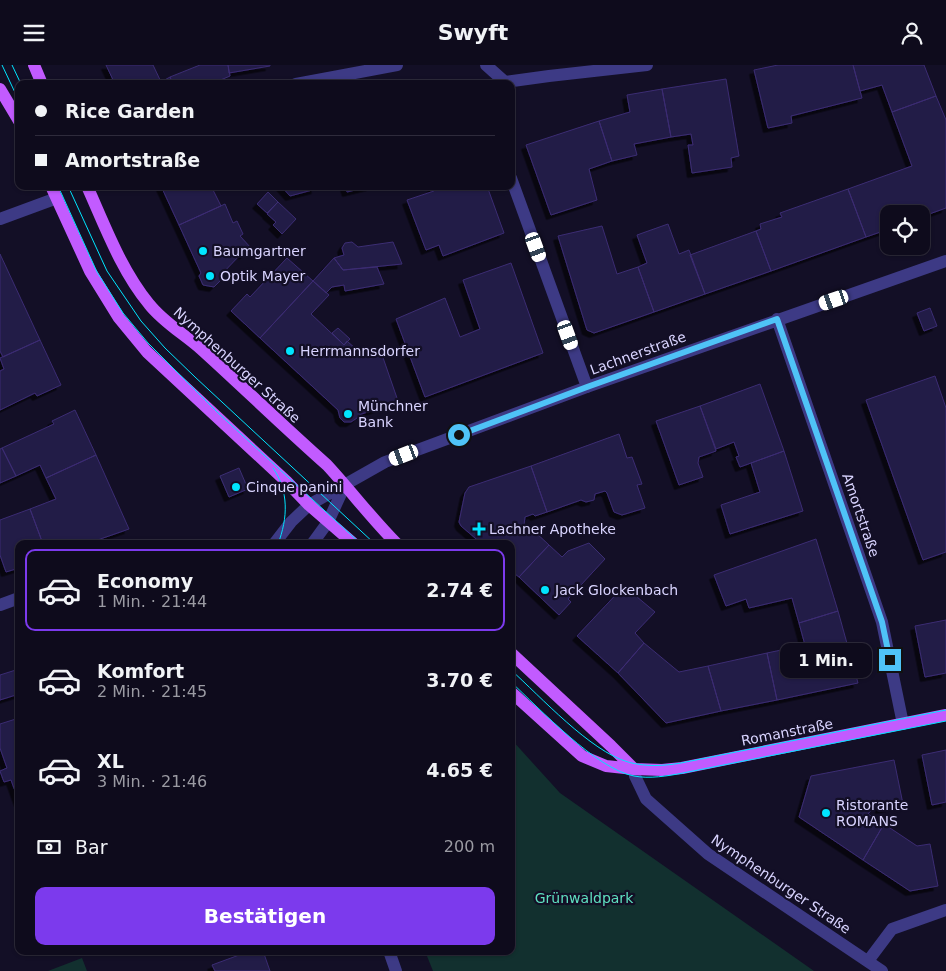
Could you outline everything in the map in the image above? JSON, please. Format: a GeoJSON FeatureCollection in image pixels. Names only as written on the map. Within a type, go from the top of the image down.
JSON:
{"type":"FeatureCollection","features":[{"type":"Feature","properties":{"kind":"main road"},"geometry":{"type":"LineString","coordinates":[[34,65],[40,80]]}},
{"type":"Feature","properties":{"kind":"main road"},"geometry":{"type":"LineString","coordinates":[[0,89],[15,114]]}},
{"type":"Feature","properties":{"kind":"main road"},"geometry":{"type":"LineString","coordinates":[[53,190],[90,271],[119,318],[148,352],[287,482],[309,505],[349,540]]}},
{"type":"Feature","properties":{"kind":"main road","name":"Nymphenburger Straße"},"geometry":{"type":"LineString","coordinates":[[89,190],[124,264],[149,305],[242,386],[327,465],[393,540]]}},
{"type":"Feature","properties":{"kind":"main road","name":"Nymphenburger Straße"},"geometry":{"type":"LineString","coordinates":[[515,657],[634,769]]}},
{"type":"Feature","properties":{"kind":"main road"},"geometry":{"type":"LineString","coordinates":[[515,696],[582,756],[606,766],[634,769]]}},
{"type":"Feature","properties":{"kind":"main road","name":"Romanstraße"},"geometry":{"type":"LineString","coordinates":[[634,769],[662,770],[682,768],[946,715]]}},
{"type":"Feature","properties":{"kind":"street"},"geometry":{"type":"LineString","coordinates":[[317,80],[397,65]]}},
{"type":"Feature","properties":{"kind":"street"},"geometry":{"type":"LineString","coordinates":[[486,65],[502,80]]}},
{"type":"Feature","properties":{"kind":"street"},"geometry":{"type":"LineString","coordinates":[[515,81],[647,65]]}},
{"type":"Feature","properties":{"kind":"street"},"geometry":{"type":"LineString","coordinates":[[515,189],[587,387]]}},
{"type":"Feature","properties":{"kind":"street"},"geometry":{"type":"LineString","coordinates":[[0,219],[57,198]]}},
{"type":"Feature","properties":{"kind":"street","name":"Lachnerstraße"},"geometry":{"type":"LineString","coordinates":[[277,540],[291,522],[309,505],[385,462],[587,387],[946,261]]}},
{"type":"Feature","properties":{"kind":"street","name":"Amortstraße"},"geometry":{"type":"LineString","coordinates":[[777,319],[882,622],[903,724]]}},
{"type":"Feature","properties":{"kind":"street"},"geometry":{"type":"LineString","coordinates":[[315,540],[328,522],[345,485]]}},
{"type":"Feature","properties":{"kind":"street"},"geometry":{"type":"LineString","coordinates":[[0,605],[15,599]]}},
{"type":"Feature","properties":{"kind":"street","name":"Nymphenburger Straße"},"geometry":{"type":"LineString","coordinates":[[634,769],[635,776],[646,799],[708,854],[882,971]]}},
{"type":"Feature","properties":{"kind":"street"},"geometry":{"type":"LineString","coordinates":[[868,961],[892,929],[946,911]]}},
{"type":"Feature","properties":{"kind":"street"},"geometry":{"type":"LineString","coordinates":[[390,955],[396,971]]}},
{"type":"Feature","properties":{"kind":"green space","name":"Grünwaldpark"},"geometry":{"type":"Polygon","coordinates":[[[515,743],[560,793],[814,971],[433,971],[427,955],[515,955],[515,743]]]}},
{"type":"Feature","properties":{"kind":"green space"},"geometry":{"type":"Polygon","coordinates":[[[82,958],[87,971],[48,971],[82,958]]]}},
{"type":"Feature","properties":{"kind":"building"},"geometry":{"type":"Polygon","coordinates":[[[106,65],[153,65],[160,80],[113,80],[106,65]]]}},
{"type":"Feature","properties":{"kind":"building"},"geometry":{"type":"Polygon","coordinates":[[[200,65],[228,65],[230,76],[220,80],[171,80],[170,77],[200,65]]]}},
{"type":"Feature","properties":{"kind":"building"},"geometry":{"type":"Polygon","coordinates":[[[228,65],[270,65],[270,66],[229,73],[228,65]]]}},
{"type":"Feature","properties":{"kind":"building"},"geometry":{"type":"Polygon","coordinates":[[[778,65],[853,65],[862,98],[791,116],[792,123],[768,128],[754,70],[778,65]]]}},
{"type":"Feature","properties":{"kind":"building"},"geometry":{"type":"Polygon","coordinates":[[[853,65],[924,65],[936,96],[892,112],[882,85],[860,91],[853,65]]]}},
{"type":"Feature","properties":{"kind":"building"},"geometry":{"type":"Polygon","coordinates":[[[726,79],[739,156],[731,158],[732,167],[692,173],[688,145],[693,145],[691,134],[671,137],[662,89],[726,79]]]}},
{"type":"Feature","properties":{"kind":"building"},"geometry":{"type":"Polygon","coordinates":[[[662,89],[671,137],[634,144],[637,155],[612,161],[599,121],[630,112],[627,95],[662,89]]]}},
{"type":"Feature","properties":{"kind":"building"},"geometry":{"type":"Polygon","coordinates":[[[936,96],[946,120],[946,208],[930,214],[930,205],[880,205],[880,232],[866,237],[848,189],[912,166],[892,112],[936,96]]]}},
{"type":"Feature","properties":{"kind":"building"},"geometry":{"type":"Polygon","coordinates":[[[599,121],[612,161],[589,169],[597,200],[551,215],[526,145],[599,121]]]}},
{"type":"Feature","properties":{"kind":"building"},"geometry":{"type":"Polygon","coordinates":[[[848,189],[866,237],[771,271],[756,231],[761,229],[760,224],[782,217],[780,213],[848,189]]]}},
{"type":"Feature","properties":{"kind":"building"},"geometry":{"type":"Polygon","coordinates":[[[163,190],[213,190],[221,206],[179,225],[163,190]]]}},
{"type":"Feature","properties":{"kind":"building"},"geometry":{"type":"Polygon","coordinates":[[[285,190],[312,190],[290,196],[285,190]]]}},
{"type":"Feature","properties":{"kind":"building"},"geometry":{"type":"Polygon","coordinates":[[[488,190],[504,233],[443,256],[439,245],[426,250],[407,200],[434,191],[488,190]]]}},
{"type":"Feature","properties":{"kind":"building"},"geometry":{"type":"Polygon","coordinates":[[[268,192],[278,202],[267,213],[257,204],[268,192]]]}},
{"type":"Feature","properties":{"kind":"building"},"geometry":{"type":"Polygon","coordinates":[[[278,202],[296,219],[282,234],[273,225],[276,222],[267,214],[278,202]]]}},
{"type":"Feature","properties":{"kind":"building"},"geometry":{"type":"Polygon","coordinates":[[[225,204],[233,223],[237,221],[243,234],[240,236],[251,248],[244,255],[241,254],[220,276],[221,280],[214,287],[203,285],[199,276],[201,273],[179,225],[225,204]]]}},
{"type":"Feature","properties":{"kind":"building"},"geometry":{"type":"Polygon","coordinates":[[[668,224],[679,254],[689,250],[705,294],[654,312],[638,267],[647,263],[637,235],[668,224]]]}},
{"type":"Feature","properties":{"kind":"building"},"geometry":{"type":"Polygon","coordinates":[[[602,226],[617,274],[638,267],[654,312],[594,333],[587,330],[558,236],[602,226]]]}},
{"type":"Feature","properties":{"kind":"building"},"geometry":{"type":"Polygon","coordinates":[[[756,231],[771,271],[705,294],[690,255],[756,231]]]}},
{"type":"Feature","properties":{"kind":"building"},"geometry":{"type":"Polygon","coordinates":[[[352,242],[358,247],[393,242],[402,264],[343,270],[334,258],[344,255],[342,248],[345,243],[352,242]]]}},
{"type":"Feature","properties":{"kind":"building"},"geometry":{"type":"Polygon","coordinates":[[[0,254],[40,340],[3,357],[0,351],[0,254]]]}},
{"type":"Feature","properties":{"kind":"building"},"geometry":{"type":"Polygon","coordinates":[[[287,258],[313,281],[260,338],[231,311],[247,294],[250,297],[287,258]]]}},
{"type":"Feature","properties":{"kind":"building"},"geometry":{"type":"Polygon","coordinates":[[[334,258],[343,270],[377,267],[384,284],[345,291],[344,285],[332,287],[326,293],[313,281],[334,258]]]}},
{"type":"Feature","properties":{"kind":"building"},"geometry":{"type":"Polygon","coordinates":[[[511,263],[543,353],[425,397],[396,319],[445,298],[460,337],[480,329],[463,280],[511,263]]]}},
{"type":"Feature","properties":{"kind":"building"},"geometry":{"type":"Polygon","coordinates":[[[313,281],[329,295],[311,314],[344,345],[347,341],[356,349],[370,353],[380,349],[398,401],[359,415],[351,422],[344,422],[340,418],[338,410],[260,338],[313,281]]]}},
{"type":"Feature","properties":{"kind":"building"},"geometry":{"type":"Polygon","coordinates":[[[930,308],[937,326],[924,331],[917,313],[930,308]]]}},
{"type":"Feature","properties":{"kind":"building"},"geometry":{"type":"Polygon","coordinates":[[[338,328],[350,339],[344,345],[332,333],[338,328]]]}},
{"type":"Feature","properties":{"kind":"building"},"geometry":{"type":"Polygon","coordinates":[[[40,340],[61,385],[37,396],[35,393],[0,410],[0,371],[4,369],[0,358],[40,340]]]}},
{"type":"Feature","properties":{"kind":"building"},"geometry":{"type":"Polygon","coordinates":[[[935,376],[946,408],[946,552],[923,560],[866,400],[935,376]]]}},
{"type":"Feature","properties":{"kind":"building"},"geometry":{"type":"Polygon","coordinates":[[[760,384],[784,451],[740,467],[736,457],[739,456],[734,442],[716,449],[700,406],[760,384]]]}},
{"type":"Feature","properties":{"kind":"building"},"geometry":{"type":"Polygon","coordinates":[[[700,406],[716,451],[699,457],[698,463],[703,477],[679,485],[656,421],[700,406]]]}},
{"type":"Feature","properties":{"kind":"building"},"geometry":{"type":"Polygon","coordinates":[[[75,410],[96,455],[46,478],[40,465],[16,476],[2,448],[54,424],[52,421],[75,410]]]}},
{"type":"Feature","properties":{"kind":"building"},"geometry":{"type":"Polygon","coordinates":[[[619,434],[627,458],[632,457],[642,484],[637,485],[645,508],[622,515],[614,512],[605,491],[595,494],[594,500],[586,502],[581,500],[547,512],[531,466],[619,434]]]}},
{"type":"Feature","properties":{"kind":"building"},"geometry":{"type":"Polygon","coordinates":[[[2,448],[16,476],[0,483],[0,449],[2,448]]]}},
{"type":"Feature","properties":{"kind":"building"},"geometry":{"type":"Polygon","coordinates":[[[784,451],[803,511],[730,534],[721,505],[760,492],[751,463],[784,451]]]}},
{"type":"Feature","properties":{"kind":"building"},"geometry":{"type":"Polygon","coordinates":[[[96,455],[129,529],[97,540],[42,540],[30,509],[56,499],[46,478],[96,455]]]}},
{"type":"Feature","properties":{"kind":"building"},"geometry":{"type":"Polygon","coordinates":[[[531,466],[547,512],[525,517],[524,525],[530,531],[533,530],[549,545],[519,577],[515,574],[515,540],[477,540],[461,526],[459,522],[465,493],[469,487],[531,466]]]}},
{"type":"Feature","properties":{"kind":"building"},"geometry":{"type":"Polygon","coordinates":[[[239,468],[248,489],[229,497],[220,476],[239,468]]]}},
{"type":"Feature","properties":{"kind":"building"},"geometry":{"type":"Polygon","coordinates":[[[30,509],[42,540],[15,540],[15,569],[6,572],[0,555],[0,520],[30,509]]]}},
{"type":"Feature","properties":{"kind":"building"},"geometry":{"type":"Polygon","coordinates":[[[816,539],[838,611],[799,623],[792,598],[749,608],[746,599],[726,606],[714,575],[816,539]]]}},
{"type":"Feature","properties":{"kind":"building"},"geometry":{"type":"Polygon","coordinates":[[[589,543],[605,559],[568,599],[571,602],[559,615],[519,577],[549,545],[562,557],[568,551],[589,543]]]}},
{"type":"Feature","properties":{"kind":"building"},"geometry":{"type":"Polygon","coordinates":[[[624,586],[655,612],[635,633],[644,643],[618,673],[577,636],[624,586]]]}},
{"type":"Feature","properties":{"kind":"building"},"geometry":{"type":"Polygon","coordinates":[[[838,611],[858,683],[777,700],[767,653],[805,645],[799,623],[838,611]]]}},
{"type":"Feature","properties":{"kind":"building"},"geometry":{"type":"Polygon","coordinates":[[[946,620],[946,673],[925,677],[915,626],[946,620]]]}},
{"type":"Feature","properties":{"kind":"building"},"geometry":{"type":"Polygon","coordinates":[[[644,643],[679,672],[708,666],[721,711],[666,723],[618,673],[644,643]]]}},
{"type":"Feature","properties":{"kind":"building"},"geometry":{"type":"Polygon","coordinates":[[[767,653],[777,700],[721,711],[708,666],[767,653]]]}},
{"type":"Feature","properties":{"kind":"building"},"geometry":{"type":"Polygon","coordinates":[[[15,670],[15,695],[0,700],[0,675],[15,670]]]}},
{"type":"Feature","properties":{"kind":"building"},"geometry":{"type":"Polygon","coordinates":[[[15,719],[15,791],[11,780],[4,782],[0,771],[7,768],[0,748],[0,724],[15,719]]]}},
{"type":"Feature","properties":{"kind":"building"},"geometry":{"type":"Polygon","coordinates":[[[946,750],[946,802],[932,805],[922,755],[946,750]]]}},
{"type":"Feature","properties":{"kind":"building"},"geometry":{"type":"Polygon","coordinates":[[[894,760],[903,804],[880,809],[880,805],[874,807],[868,814],[884,824],[863,860],[799,817],[811,776],[894,760]]]}},
{"type":"Feature","properties":{"kind":"building"},"geometry":{"type":"Polygon","coordinates":[[[884,824],[917,846],[930,844],[938,886],[910,891],[863,860],[884,824]]]}},
{"type":"Feature","properties":{"kind":"building"},"geometry":{"type":"Polygon","coordinates":[[[239,955],[264,955],[270,971],[215,971],[212,965],[239,955]]]}},
{"type":"Feature","properties":{"kind":"tram line"},"geometry":{"type":"LineString","coordinates":[[2,65],[15,93]]}},
{"type":"Feature","properties":{"kind":"tram line"},"geometry":{"type":"LineString","coordinates":[[12,65],[19,80]]}},
{"type":"Feature","properties":{"kind":"tram line"},"geometry":{"type":"LineString","coordinates":[[60,190],[97,272],[123,313],[148,343],[217,412],[357,540]]}},
{"type":"Feature","properties":{"kind":"tram line"},"geometry":{"type":"LineString","coordinates":[[70,190],[107,271],[141,321],[195,377],[371,540]]}},
{"type":"Feature","properties":{"kind":"tram line"},"geometry":{"type":"LineString","coordinates":[[273,468],[282,486],[285,505],[284,524],[279,540]]}},
{"type":"Feature","properties":{"kind":"tram line"},"geometry":{"type":"LineString","coordinates":[[515,674],[582,735],[613,756],[634,764],[661,765],[681,763],[946,710]]}},
{"type":"Feature","properties":{"kind":"tram line"},"geometry":{"type":"LineString","coordinates":[[515,686],[569,737],[586,750],[619,771],[640,777],[677,774],[946,721]]}},
{"type":"Feature","properties":{"kind":"place","name":"Baumgartner"},"geometry":{"type":"Point","coordinates":[203,251]}},
{"type":"Feature","properties":{"kind":"place","name":"Optik Mayer"},"geometry":{"type":"Point","coordinates":[210,276]}},
{"type":"Feature","properties":{"kind":"place","name":"Herrmannsdorfer"},"geometry":{"type":"Point","coordinates":[290,351]}},
{"type":"Feature","properties":{"kind":"place","name":"Münchner Bank"},"geometry":{"type":"Point","coordinates":[348,414]}},
{"type":"Feature","properties":{"kind":"place","name":"Cinque panini"},"geometry":{"type":"Point","coordinates":[236,487]}},
{"type":"Feature","properties":{"kind":"place","name":"Lachner Apotheke"},"geometry":{"type":"Point","coordinates":[479,529]}},
{"type":"Feature","properties":{"kind":"place","name":"Jack Glockenbach"},"geometry":{"type":"Point","coordinates":[545,590]}},
{"type":"Feature","properties":{"kind":"place","name":"Ristorante ROMANS"},"geometry":{"type":"Point","coordinates":[826,813]}},
{"type":"Feature","properties":{"kind":"route"},"geometry":{"type":"LineString","coordinates":[[459,435],[777,319],[882,622],[890,660]]}}]}
